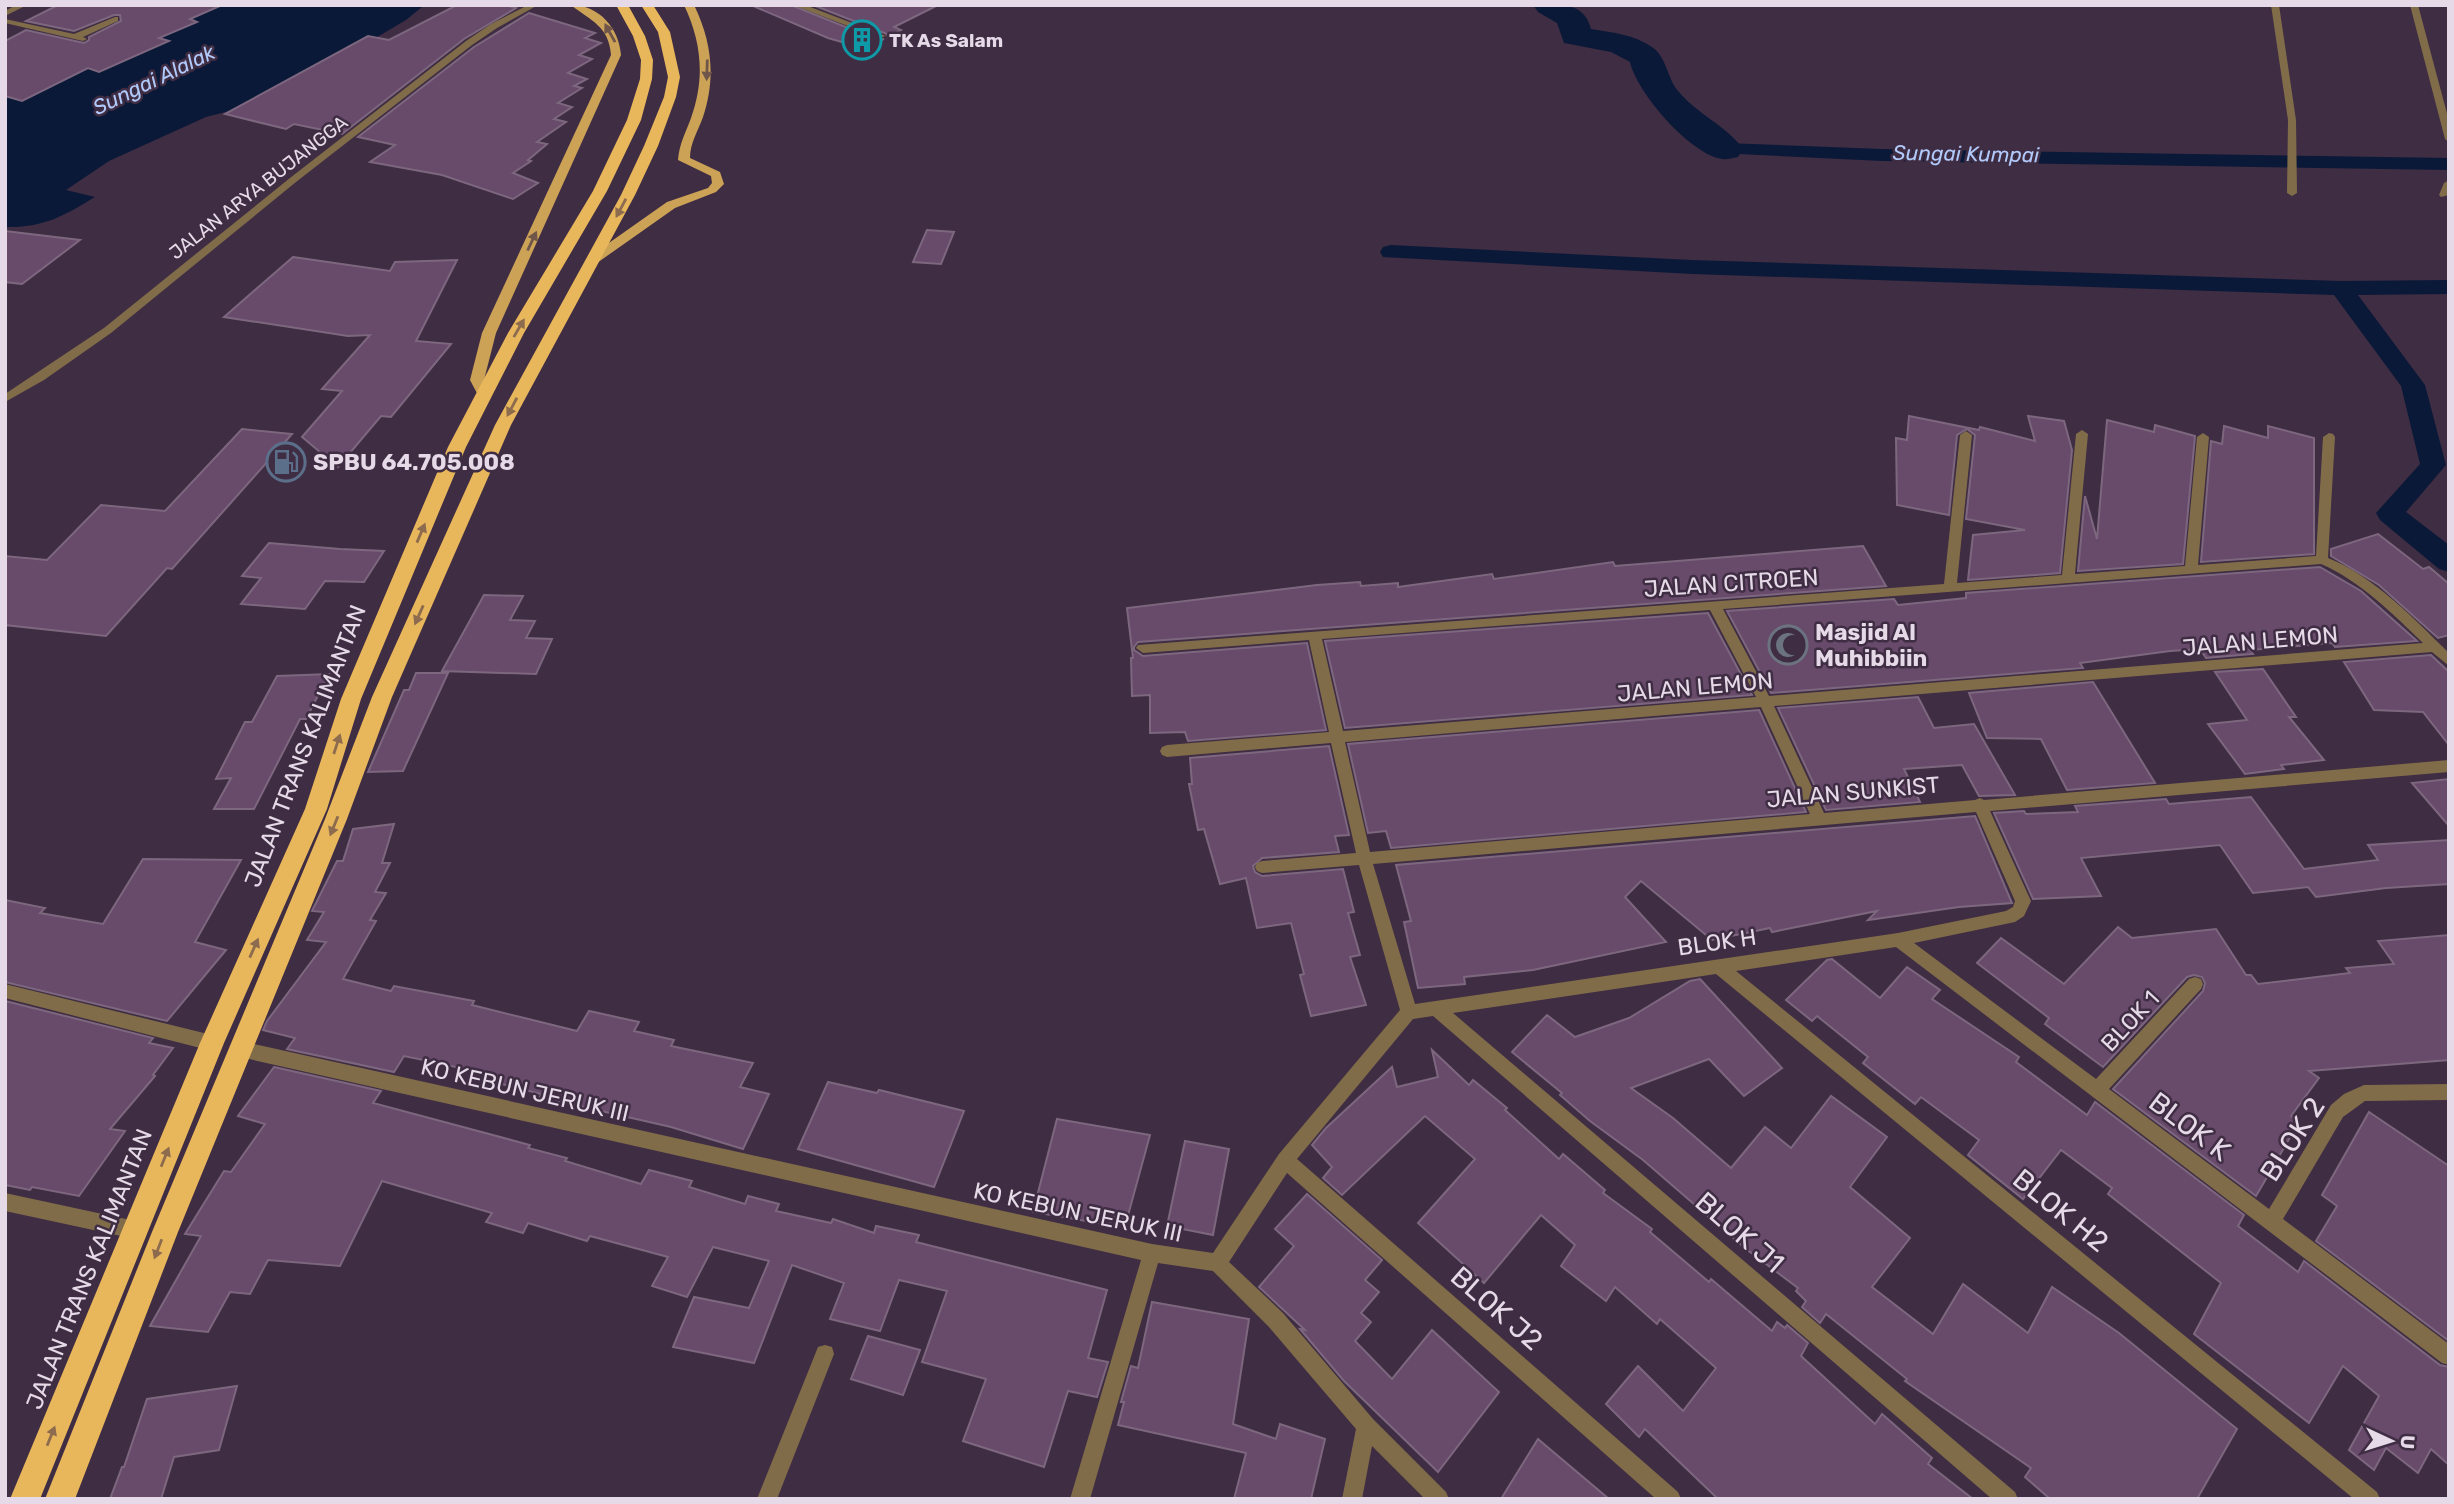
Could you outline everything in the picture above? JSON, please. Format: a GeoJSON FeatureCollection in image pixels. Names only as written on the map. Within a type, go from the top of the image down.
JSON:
{"type":"FeatureCollection","features":[{"type":"Feature","properties":{"kind":"highway","name":"JALAN TRANS KALIMANTAN"},"geometry":{"type":"LineString","coordinates":[[25,1499],[212,1043],[316,809],[351,699],[457,447],[516,333],[600,191],[642,96],[647,60],[639,36],[622,5]]}},
{"type":"Feature","properties":{"kind":"highway"},"geometry":{"type":"LineString","coordinates":[[60,1499],[181,1192],[336,819],[382,697],[503,425],[593,260],[651,146],[670,97],[674,76],[664,32],[647,5]]}},
{"type":"Feature","properties":{"kind":"highway"},"geometry":{"type":"LineString","coordinates":[[177,1129],[208,1128]]}},
{"type":"Feature","properties":{"kind":"highway"},"geometry":{"type":"LineString","coordinates":[[150,1196],[181,1192]]}},
{"type":"Feature","properties":{"kind":"main road"},"geometry":{"type":"LineString","coordinates":[[484,394],[477,380],[489,333],[616,55],[612,32],[595,15],[576,5]]}},
{"type":"Feature","properties":{"kind":"main road"},"geometry":{"type":"LineString","coordinates":[[593,260],[671,205],[712,190],[718,184],[716,174],[684,160],[683,149],[704,99],[707,78],[704,37],[689,5]]}},
{"type":"Feature","properties":{"kind":"street"},"geometry":{"type":"LineString","coordinates":[[5,14],[23,5]]}},
{"type":"Feature","properties":{"kind":"street","name":"JALAN ARYA BUJANGGA"},"geometry":{"type":"LineString","coordinates":[[5,400],[60,366],[104,333],[303,172],[469,44],[494,26],[534,5]]}},
{"type":"Feature","properties":{"kind":"street"},"geometry":{"type":"LineString","coordinates":[[797,5],[882,36]]}},
{"type":"Feature","properties":{"kind":"street"},"geometry":{"type":"LineString","coordinates":[[2275,5],[2292,120],[2292,193]]}},
{"type":"Feature","properties":{"kind":"street"},"geometry":{"type":"LineString","coordinates":[[2414,5],[2449,139]]}},
{"type":"Feature","properties":{"kind":"street"},"geometry":{"type":"LineString","coordinates":[[5,21],[79,38],[115,19]]}},
{"type":"Feature","properties":{"kind":"street"},"geometry":{"type":"LineString","coordinates":[[2444,195],[2449,183]]}},
{"type":"Feature","properties":{"kind":"street"},"geometry":{"type":"LineString","coordinates":[[2068,578],[2082,434]]}},
{"type":"Feature","properties":{"kind":"street"},"geometry":{"type":"LineString","coordinates":[[1950,588],[1966,435]]}},
{"type":"Feature","properties":{"kind":"street"},"geometry":{"type":"LineString","coordinates":[[2191,570],[2203,437]]}},
{"type":"Feature","properties":{"kind":"street"},"geometry":{"type":"LineString","coordinates":[[2329,437],[2322,560],[2333,563],[2358,580],[2449,661]]}},
{"type":"Feature","properties":{"kind":"street","name":"JALAN CITROEN"},"geometry":{"type":"LineString","coordinates":[[1143,648],[2322,560]]}},
{"type":"Feature","properties":{"kind":"street"},"geometry":{"type":"LineString","coordinates":[[1714,605],[1766,703],[1819,818]]}},
{"type":"Feature","properties":{"kind":"street"},"geometry":{"type":"LineString","coordinates":[[1314,635],[1364,857],[1409,1012],[1285,1160],[1217,1264],[1276,1320],[1366,1426],[1439,1499]]}},
{"type":"Feature","properties":{"kind":"street","name":"JALAN LEMON"},"geometry":{"type":"LineString","coordinates":[[1167,751],[2435,647]]}},
{"type":"Feature","properties":{"kind":"street","name":"JALAN SUNKIST"},"geometry":{"type":"LineString","coordinates":[[1262,867],[2449,766]]}},
{"type":"Feature","properties":{"kind":"street","name":"BLOK H"},"geometry":{"type":"LineString","coordinates":[[1409,1012],[1898,940],[2010,917],[2019,911],[2023,901],[1980,804]]}},
{"type":"Feature","properties":{"kind":"street","name":"BLOK K"},"geometry":{"type":"LineString","coordinates":[[1898,940],[2449,1356]]}},
{"type":"Feature","properties":{"kind":"street","name":"BLOK H2"},"geometry":{"type":"LineString","coordinates":[[1717,965],[2370,1499]]}},
{"type":"Feature","properties":{"kind":"street","name":"BLOK 1"},"geometry":{"type":"LineString","coordinates":[[2098,1089],[2195,984]]}},
{"type":"Feature","properties":{"kind":"street"},"geometry":{"type":"LineString","coordinates":[[5,991],[212,1043]]}},
{"type":"Feature","properties":{"kind":"street","name":"BLOK J1"},"geometry":{"type":"LineString","coordinates":[[1435,1007],[2008,1499]]}},
{"type":"Feature","properties":{"kind":"street","name":"KO KEBUN JERUK III"},"geometry":{"type":"LineString","coordinates":[[240,1049],[1152,1253],[1217,1264]]}},
{"type":"Feature","properties":{"kind":"street","name":"BLOK 2"},"geometry":{"type":"LineString","coordinates":[[2271,1222],[2337,1111],[2350,1100],[2364,1093],[2449,1092]]}},
{"type":"Feature","properties":{"kind":"street","name":"BLOK J2"},"geometry":{"type":"LineString","coordinates":[[1285,1160],[1671,1499]]}},
{"type":"Feature","properties":{"kind":"street"},"geometry":{"type":"LineString","coordinates":[[5,1202],[135,1230]]}},
{"type":"Feature","properties":{"kind":"street"},"geometry":{"type":"LineString","coordinates":[[1080,1499],[1152,1253]]}},
{"type":"Feature","properties":{"kind":"street"},"geometry":{"type":"LineString","coordinates":[[767,1499],[825,1354]]}},
{"type":"Feature","properties":{"kind":"street"},"geometry":{"type":"LineString","coordinates":[[1352,1499],[1366,1426]]}},
{"type":"Feature","properties":{"kind":"water","name":"Sungai Alalak"},"geometry":{"type":"Polygon","coordinates":[[[175,5],[422,7],[406,20],[269,101],[206,117],[109,161],[66,190],[95,197],[73,210],[42,223],[5,227],[5,95],[175,5]]]}},
{"type":"Feature","properties":{"kind":"building"},"geometry":{"type":"Polygon","coordinates":[[[58,5],[222,5],[190,19],[197,22],[159,38],[169,41],[99,72],[88,68],[22,101],[5,96],[5,41],[26,30],[84,43],[89,37],[121,21],[120,15],[114,15],[74,31],[26,21],[58,5]]]}},
{"type":"Feature","properties":{"kind":"building"},"geometry":{"type":"Polygon","coordinates":[[[457,5],[506,5],[516,8],[464,39],[342,134],[294,124],[286,129],[225,114],[368,36],[389,40],[457,5]]]}},
{"type":"Feature","properties":{"kind":"building"},"geometry":{"type":"Polygon","coordinates":[[[751,5],[791,5],[878,40],[884,39],[866,49],[828,38],[751,5]]]}},
{"type":"Feature","properties":{"kind":"building"},"geometry":{"type":"Polygon","coordinates":[[[813,5],[938,5],[894,27],[901,30],[888,37],[887,34],[813,5]]]}},
{"type":"Feature","properties":{"kind":"building"},"geometry":{"type":"Polygon","coordinates":[[[529,13],[595,33],[585,38],[601,43],[579,55],[592,59],[568,73],[587,79],[574,86],[582,88],[558,103],[572,107],[554,119],[566,122],[537,142],[547,144],[528,160],[531,161],[513,173],[538,183],[513,199],[442,175],[370,162],[395,145],[358,137],[474,47],[529,13]]]}},
{"type":"Feature","properties":{"kind":"building"},"geometry":{"type":"Polygon","coordinates":[[[927,230],[954,232],[941,264],[913,262],[927,230]]]}},
{"type":"Feature","properties":{"kind":"building"},"geometry":{"type":"Polygon","coordinates":[[[5,231],[80,240],[22,284],[5,282],[5,231]]]}},
{"type":"Feature","properties":{"kind":"building"},"geometry":{"type":"Polygon","coordinates":[[[293,257],[390,271],[395,262],[457,260],[416,341],[451,344],[391,417],[381,416],[338,467],[302,437],[342,391],[322,389],[370,335],[348,336],[224,317],[293,257]]]}},
{"type":"Feature","properties":{"kind":"building"},"geometry":{"type":"Polygon","coordinates":[[[1909,416],[1979,430],[1980,427],[2035,441],[2028,416],[2064,421],[2072,450],[2060,573],[1968,580],[1973,535],[2025,530],[1966,519],[1975,435],[1967,429],[1957,435],[1949,515],[1897,505],[1896,438],[1907,440],[1909,416]]]}},
{"type":"Feature","properties":{"kind":"building"},"geometry":{"type":"Polygon","coordinates":[[[2107,420],[2154,432],[2155,425],[2195,436],[2183,564],[2078,571],[2085,496],[2097,539],[2107,420]]]}},
{"type":"Feature","properties":{"kind":"building"},"geometry":{"type":"Polygon","coordinates":[[[2224,426],[2268,438],[2268,426],[2314,438],[2314,554],[2201,562],[2211,441],[2222,444],[2224,426]]]}},
{"type":"Feature","properties":{"kind":"building"},"geometry":{"type":"Polygon","coordinates":[[[242,429],[292,434],[172,569],[167,568],[106,636],[5,625],[5,556],[47,560],[101,505],[165,511],[242,429]]]}},
{"type":"Feature","properties":{"kind":"building"},"geometry":{"type":"Polygon","coordinates":[[[2378,534],[2423,569],[2429,567],[2449,584],[2449,635],[2438,638],[2379,585],[2331,556],[2331,549],[2378,534]]]}},
{"type":"Feature","properties":{"kind":"building"},"geometry":{"type":"Polygon","coordinates":[[[269,543],[384,551],[364,582],[325,581],[305,609],[241,604],[261,578],[242,576],[269,543]]]}},
{"type":"Feature","properties":{"kind":"building"},"geometry":{"type":"Polygon","coordinates":[[[1863,546],[1886,586],[1138,642],[1134,647],[1134,650],[1143,656],[1307,643],[1326,730],[1188,741],[1185,732],[1150,733],[1150,695],[1132,696],[1133,658],[1127,608],[1317,585],[1360,582],[1361,586],[1398,583],[1398,587],[1492,574],[1494,579],[1613,562],[1615,566],[1863,546]]]}},
{"type":"Feature","properties":{"kind":"building"},"geometry":{"type":"Polygon","coordinates":[[[2320,567],[2361,591],[2417,641],[2335,647],[2332,643],[2250,650],[2253,654],[2206,658],[2200,649],[2170,651],[2080,663],[2083,668],[1771,693],[1727,611],[1894,599],[1898,605],[1966,598],[1966,593],[2320,567]]]}},
{"type":"Feature","properties":{"kind":"building"},"geometry":{"type":"Polygon","coordinates":[[[484,595],[523,596],[510,620],[535,621],[526,638],[552,639],[536,674],[442,671],[484,595]]]}},
{"type":"Feature","properties":{"kind":"building"},"geometry":{"type":"Polygon","coordinates":[[[1708,613],[1752,695],[1345,728],[1325,641],[1708,613]]]}},
{"type":"Feature","properties":{"kind":"building"},"geometry":{"type":"Polygon","coordinates":[[[2431,655],[2449,672],[2449,745],[2423,712],[2374,710],[2344,662],[2431,655]]]}},
{"type":"Feature","properties":{"kind":"building"},"geometry":{"type":"Polygon","coordinates":[[[2263,669],[2296,717],[2289,717],[2324,760],[2281,765],[2284,769],[2245,774],[2208,724],[2247,720],[2215,672],[2263,669]]]}},
{"type":"Feature","properties":{"kind":"building"},"geometry":{"type":"Polygon","coordinates":[[[416,673],[448,673],[403,771],[368,772],[404,690],[409,690],[416,673]]]}},
{"type":"Feature","properties":{"kind":"building"},"geometry":{"type":"Polygon","coordinates":[[[329,674],[306,719],[300,719],[254,809],[214,809],[231,778],[216,779],[245,722],[252,722],[277,676],[329,674]]]}},
{"type":"Feature","properties":{"kind":"building"},"geometry":{"type":"Polygon","coordinates":[[[2093,682],[2155,783],[2067,790],[2041,739],[1987,738],[1969,693],[2093,682]]]}},
{"type":"Feature","properties":{"kind":"building"},"geometry":{"type":"Polygon","coordinates":[[[1918,697],[1934,728],[1974,724],[2015,795],[1979,796],[1962,765],[1904,769],[1920,802],[1826,810],[1778,708],[1918,697]]]}},
{"type":"Feature","properties":{"kind":"building"},"geometry":{"type":"Polygon","coordinates":[[[1759,710],[1806,812],[1391,848],[1386,831],[1368,833],[1348,744],[1759,710]]]}},
{"type":"Feature","properties":{"kind":"building"},"geometry":{"type":"Polygon","coordinates":[[[1329,746],[1349,835],[1335,836],[1339,852],[1262,858],[1253,866],[1255,872],[1262,876],[1343,869],[1354,912],[1348,913],[1360,955],[1350,957],[1366,1005],[1311,1016],[1300,975],[1304,974],[1291,923],[1257,928],[1246,878],[1220,884],[1204,829],[1198,830],[1189,784],[1192,784],[1190,758],[1329,746]]]}},
{"type":"Feature","properties":{"kind":"building"},"geometry":{"type":"Polygon","coordinates":[[[2449,779],[2449,826],[2412,783],[2449,779]]]}},
{"type":"Feature","properties":{"kind":"building"},"geometry":{"type":"Polygon","coordinates":[[[2251,797],[2304,869],[2378,860],[2368,845],[2449,840],[2449,884],[2386,888],[2316,897],[2308,887],[2253,893],[2220,845],[2081,858],[2101,896],[2033,899],[1994,813],[2078,812],[2075,806],[2166,799],[2169,804],[2251,797]]]}},
{"type":"Feature","properties":{"kind":"building"},"geometry":{"type":"Polygon","coordinates":[[[1975,816],[2012,903],[1959,907],[1868,920],[1877,911],[1772,932],[1770,928],[1712,940],[1641,881],[1625,897],[1666,942],[1533,970],[1464,977],[1465,984],[1418,988],[1404,922],[1411,921],[1396,865],[1975,816]]]}},
{"type":"Feature","properties":{"kind":"building"},"geometry":{"type":"Polygon","coordinates":[[[394,824],[382,863],[390,863],[375,892],[386,893],[370,920],[376,921],[343,979],[391,991],[394,986],[474,1001],[472,1005],[577,1031],[589,1011],[639,1022],[634,1031],[674,1040],[671,1046],[753,1063],[740,1087],[769,1094],[743,1149],[671,1127],[540,1097],[541,1094],[490,1081],[492,1077],[448,1065],[404,1056],[394,1072],[287,1049],[295,1038],[263,1030],[326,942],[307,940],[324,912],[312,911],[337,861],[343,861],[353,829],[394,824]]]}},
{"type":"Feature","properties":{"kind":"building"},"geometry":{"type":"Polygon","coordinates":[[[143,859],[241,860],[195,942],[226,950],[167,1021],[5,982],[5,900],[45,908],[40,913],[103,924],[143,859]]]}},
{"type":"Feature","properties":{"kind":"building"},"geometry":{"type":"Polygon","coordinates":[[[2118,927],[2132,938],[2216,929],[2246,975],[2251,975],[2258,984],[2350,973],[2346,968],[2394,964],[2378,941],[2449,935],[2449,1060],[2309,1071],[2319,1078],[2291,1116],[2299,1122],[2256,1196],[2113,1089],[2203,991],[2205,983],[2202,977],[2187,977],[2103,1067],[2045,1024],[2049,1018],[1977,963],[2001,938],[2064,984],[2118,927]]]}},
{"type":"Feature","properties":{"kind":"building"},"geometry":{"type":"Polygon","coordinates":[[[1832,959],[1880,998],[1907,967],[1940,990],[1932,999],[2019,1057],[2016,1062],[2087,1115],[2095,1102],[2244,1215],[2238,1226],[2298,1272],[2304,1261],[2440,1365],[2449,1367],[2449,1465],[2431,1449],[2418,1473],[2386,1448],[2374,1470],[2349,1450],[2379,1396],[2343,1366],[2309,1423],[2194,1334],[2221,1283],[2108,1194],[2112,1188],[2061,1150],[2023,1199],[1968,1155],[1979,1140],[1921,1097],[1915,1104],[1863,1063],[1868,1057],[1817,1016],[1812,1021],[1786,1000],[1827,960],[1832,959]]]}},
{"type":"Feature","properties":{"kind":"building"},"geometry":{"type":"Polygon","coordinates":[[[1700,979],[1782,1068],[1744,1096],[1709,1059],[1631,1088],[1673,1118],[1731,1168],[1765,1127],[1791,1148],[1831,1096],[1887,1137],[1850,1187],[1910,1238],[1872,1287],[1933,1334],[1963,1284],[2028,1333],[2052,1287],[2119,1333],[2237,1429],[2197,1499],[2050,1499],[2025,1477],[2031,1468],[1905,1381],[1907,1379],[1826,1314],[1820,1323],[1802,1307],[1806,1301],[1796,1291],[1798,1288],[1746,1249],[1643,1160],[1590,1121],[1560,1095],[1562,1093],[1512,1052],[1547,1015],[1575,1037],[1629,1018],[1690,981],[1700,979]]]}},
{"type":"Feature","properties":{"kind":"building"},"geometry":{"type":"Polygon","coordinates":[[[5,1001],[153,1038],[149,1043],[173,1048],[153,1075],[155,1076],[110,1129],[125,1131],[79,1196],[5,1185],[5,1001]]]}},
{"type":"Feature","properties":{"kind":"building"},"geometry":{"type":"Polygon","coordinates":[[[1432,1050],[1469,1085],[1473,1080],[1507,1108],[1505,1110],[1559,1159],[1563,1154],[1605,1190],[1603,1193],[1652,1229],[1650,1232],[1772,1331],[1777,1322],[1785,1328],[1787,1325],[1808,1343],[1801,1356],[1875,1424],[1882,1414],[1932,1458],[1928,1464],[1973,1499],[1718,1499],[1645,1429],[1639,1437],[1606,1404],[1638,1366],[1683,1411],[1716,1368],[1660,1319],[1657,1324],[1615,1287],[1606,1301],[1561,1266],[1575,1245],[1541,1215],[1484,1283],[1418,1223],[1475,1159],[1425,1116],[1342,1195],[1323,1178],[1332,1167],[1312,1145],[1326,1128],[1392,1067],[1397,1087],[1438,1077],[1432,1050]]]}},
{"type":"Feature","properties":{"kind":"building"},"geometry":{"type":"Polygon","coordinates":[[[274,1067],[381,1091],[373,1103],[530,1145],[528,1148],[567,1158],[565,1161],[641,1184],[649,1170],[692,1181],[689,1187],[745,1204],[748,1196],[779,1204],[776,1211],[831,1223],[833,1219],[874,1233],[876,1226],[919,1235],[916,1242],[1107,1290],[1088,1358],[1108,1362],[1097,1397],[1068,1391],[1044,1467],[963,1441],[986,1379],[922,1362],[947,1291],[899,1280],[880,1331],[830,1319],[844,1283],[792,1265],[754,1363],[673,1347],[694,1297],[749,1308],[769,1261],[713,1247],[687,1297],[652,1286],[668,1257],[590,1236],[587,1241],[528,1223],[523,1233],[486,1222],[492,1213],[382,1181],[340,1266],[268,1260],[250,1294],[230,1292],[208,1332],[150,1326],[201,1236],[185,1234],[224,1171],[231,1172],[265,1124],[238,1116],[274,1067]]]}},
{"type":"Feature","properties":{"kind":"building"},"geometry":{"type":"Polygon","coordinates":[[[828,1082],[877,1093],[879,1090],[964,1111],[934,1187],[798,1149],[828,1082]]]}},
{"type":"Feature","properties":{"kind":"building"},"geometry":{"type":"Polygon","coordinates":[[[2369,1112],[2449,1166],[2449,1341],[2316,1241],[2337,1206],[2322,1195],[2369,1112]]]}},
{"type":"Feature","properties":{"kind":"building"},"geometry":{"type":"Polygon","coordinates":[[[1057,1119],[1150,1135],[1127,1219],[1112,1216],[1110,1225],[1033,1212],[1057,1119]]]}},
{"type":"Feature","properties":{"kind":"building"},"geometry":{"type":"Polygon","coordinates":[[[1185,1141],[1229,1149],[1213,1235],[1167,1226],[1185,1141]]]}},
{"type":"Feature","properties":{"kind":"building"},"geometry":{"type":"Polygon","coordinates":[[[1307,1194],[1382,1260],[1365,1280],[1379,1292],[1361,1313],[1371,1322],[1355,1341],[1392,1379],[1432,1330],[1499,1392],[1438,1472],[1344,1381],[1300,1329],[1305,1330],[1259,1287],[1294,1246],[1275,1229],[1307,1194]]]}},
{"type":"Feature","properties":{"kind":"building"},"geometry":{"type":"Polygon","coordinates":[[[1152,1302],[1249,1319],[1233,1424],[1276,1439],[1280,1424],[1325,1439],[1311,1499],[1234,1499],[1246,1453],[1118,1425],[1131,1366],[1138,1368],[1152,1302]]]}},
{"type":"Feature","properties":{"kind":"building"},"geometry":{"type":"Polygon","coordinates":[[[868,1336],[920,1350],[903,1395],[851,1379],[868,1336]]]}},
{"type":"Feature","properties":{"kind":"building"},"geometry":{"type":"Polygon","coordinates":[[[237,1386],[219,1450],[174,1457],[161,1499],[110,1499],[147,1399],[237,1386]]]}},
{"type":"Feature","properties":{"kind":"building"},"geometry":{"type":"Polygon","coordinates":[[[1538,1439],[1609,1499],[1501,1499],[1538,1439]]]}},
{"type":"Feature","properties":{"kind":"waterway","name":"Sungai Kumpai"},"geometry":{"type":"LineString","coordinates":[[1549,5],[1572,18],[1576,36],[1613,42],[1646,58],[1656,86],[1665,99],[1688,121],[1725,149]]}},
{"type":"Feature","properties":{"kind":"waterway","name":"Sungai Kumpai"},"geometry":{"type":"LineString","coordinates":[[1725,149],[1882,155],[2449,164]]}},
{"type":"Feature","properties":{"kind":"waterway"},"geometry":{"type":"LineString","coordinates":[[1391,252],[1692,267],[2341,288]]}},
{"type":"Feature","properties":{"kind":"waterway"},"geometry":{"type":"LineString","coordinates":[[2341,288],[2449,287]]}},
{"type":"Feature","properties":{"kind":"waterway","name":"Sungai Kumpai"},"geometry":{"type":"LineString","coordinates":[[2341,288],[2413,385],[2433,465],[2390,513],[2449,562]]}},
{"type":"Feature","properties":{"kind":"place","name":"TK As Salam"},"geometry":{"type":"Point","coordinates":[862,40]}},
{"type":"Feature","properties":{"kind":"place","name":"SPBU 64.705.008"},"geometry":{"type":"Point","coordinates":[286,462]}},
{"type":"Feature","properties":{"kind":"place","name":"Masjid Al Muhibbiin"},"geometry":{"type":"Point","coordinates":[1788,645]}}]}
